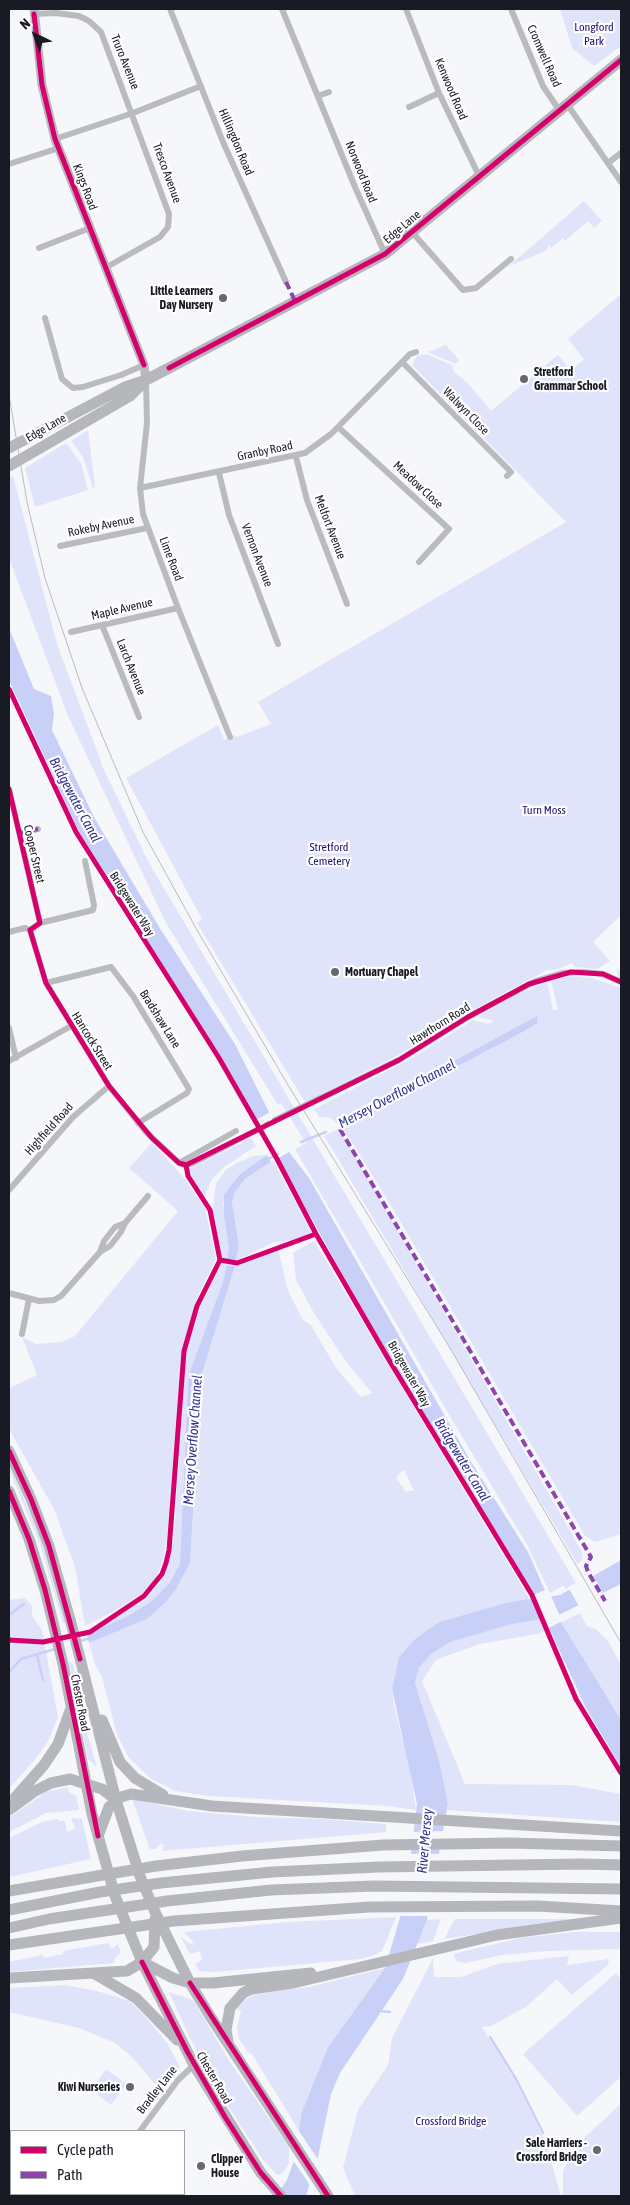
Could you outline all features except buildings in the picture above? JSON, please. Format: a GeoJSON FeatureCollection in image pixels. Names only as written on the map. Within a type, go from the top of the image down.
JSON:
{"type":"FeatureCollection","features":[{"type":"Feature","properties":{"kind":"highway","name":"Edge Lane"},"geometry":{"type":"LineString","coordinates":[[9,448],[125,386],[146,380],[385,254],[621,60]]}},
{"type":"Feature","properties":{"kind":"highway","name":"Edge Lane"},"geometry":{"type":"LineString","coordinates":[[9,466],[130,396],[146,380]]}},
{"type":"Feature","properties":{"kind":"highway","name":"Chester Road"},"geometry":{"type":"LineString","coordinates":[[9,1451],[31,1499],[49,1546],[71,1623],[116,1800],[140,1876],[154,1912],[190,1983],[328,2196]]}},
{"type":"Feature","properties":{"kind":"highway","name":"Chester Road"},"geometry":{"type":"LineString","coordinates":[[9,1491],[37,1564],[54,1628],[98,1836],[115,1896],[142,1962],[194,2064],[258,2169],[281,2196]]}},
{"type":"Feature","properties":{"kind":"highway"},"geometry":{"type":"LineString","coordinates":[[80,1659],[113,1750],[135,1778],[176,1802]]}},
{"type":"Feature","properties":{"kind":"highway"},"geometry":{"type":"LineString","coordinates":[[9,1804],[27,1786],[58,1744],[71,1708]]}},
{"type":"Feature","properties":{"kind":"highway"},"geometry":{"type":"LineString","coordinates":[[9,1810],[35,1791],[51,1783],[63,1780],[86,1783],[102,1789],[116,1800]]}},
{"type":"Feature","properties":{"kind":"highway"},"geometry":{"type":"LineString","coordinates":[[98,1836],[105,1814],[116,1800],[131,1794],[212,1806],[550,1825],[621,1831]]}},
{"type":"Feature","properties":{"kind":"highway"},"geometry":{"type":"LineString","coordinates":[[507,1824],[552,1831],[621,1837]]}},
{"type":"Feature","properties":{"kind":"highway"},"geometry":{"type":"LineString","coordinates":[[9,1892],[94,1875],[156,1866],[242,1856],[384,1845],[478,1843],[621,1846]]}},
{"type":"Feature","properties":{"kind":"highway"},"geometry":{"type":"LineString","coordinates":[[9,1910],[100,1892],[161,1883],[272,1872],[476,1865],[621,1866]]}},
{"type":"Feature","properties":{"kind":"highway"},"geometry":{"type":"LineString","coordinates":[[9,1928],[167,1901],[271,1890],[374,1886],[621,1889]]}},
{"type":"Feature","properties":{"kind":"highway"},"geometry":{"type":"LineString","coordinates":[[9,1945],[174,1921],[369,1907],[538,1906],[621,1911]]}},
{"type":"Feature","properties":{"kind":"highway"},"geometry":{"type":"LineString","coordinates":[[9,1978],[123,1972],[137,1967],[154,1947],[154,1912]]}},
{"type":"Feature","properties":{"kind":"highway"},"geometry":{"type":"LineString","coordinates":[[142,1962],[173,1978],[190,1983],[213,1983],[349,1969],[497,1935],[621,1918]]}},
{"type":"Feature","properties":{"kind":"highway"},"geometry":{"type":"LineString","coordinates":[[228,2044],[227,2018],[232,2005],[243,1993],[250,1989],[293,1983],[349,1969]]}},
{"type":"Feature","properties":{"kind":"highway"},"geometry":{"type":"LineString","coordinates":[[93,1973],[133,1996],[187,2051]]}},
{"type":"Feature","properties":{"kind":"street","name":"Hillingdon Road"},"geometry":{"type":"LineString","coordinates":[[170,9],[234,167],[286,282]]}},
{"type":"Feature","properties":{"kind":"street","name":"Norwood Road"},"geometry":{"type":"LineString","coordinates":[[282,9],[355,187],[385,254]]}},
{"type":"Feature","properties":{"kind":"street","name":"Kenwood Road"},"geometry":{"type":"LineString","coordinates":[[406,9],[439,93],[479,176]]}},
{"type":"Feature","properties":{"kind":"street","name":"Cromwell Road"},"geometry":{"type":"LineString","coordinates":[[511,9],[543,86],[563,107],[621,182]]}},
{"type":"Feature","properties":{"kind":"street","name":"Truro Avenue"},"geometry":{"type":"LineString","coordinates":[[34,12],[73,15],[89,20],[95,26],[105,40],[133,113]]}},
{"type":"Feature","properties":{"kind":"street","name":"Kings Road"},"geometry":{"type":"LineString","coordinates":[[34,12],[42,85],[57,143],[144,365],[146,380]]}},
{"type":"Feature","properties":{"kind":"street"},"geometry":{"type":"LineString","coordinates":[[9,164],[201,86]]}},
{"type":"Feature","properties":{"kind":"street"},"geometry":{"type":"LineString","coordinates":[[318,96],[329,92]]}},
{"type":"Feature","properties":{"kind":"street"},"geometry":{"type":"LineString","coordinates":[[409,107],[439,93]]}},
{"type":"Feature","properties":{"kind":"street","name":"Tresco Avenue"},"geometry":{"type":"LineString","coordinates":[[105,268],[160,237],[165,232],[170,220],[133,113]]}},
{"type":"Feature","properties":{"kind":"street"},"geometry":{"type":"LineString","coordinates":[[608,163],[621,153]]}},
{"type":"Feature","properties":{"kind":"street"},"geometry":{"type":"LineString","coordinates":[[39,248],[90,228]]}},
{"type":"Feature","properties":{"kind":"street"},"geometry":{"type":"LineString","coordinates":[[412,232],[463,290],[476,288],[511,259]]}},
{"type":"Feature","properties":{"kind":"street"},"geometry":{"type":"LineString","coordinates":[[45,318],[62,379],[73,388],[106,380],[144,365]]}},
{"type":"Feature","properties":{"kind":"street","name":"Granby Road"},"geometry":{"type":"LineString","coordinates":[[140,488],[296,457],[315,448],[410,354],[416,352]]}},
{"type":"Feature","properties":{"kind":"street","name":"Walwyn Close"},"geometry":{"type":"LineString","coordinates":[[402,362],[511,472],[507,476]]}},
{"type":"Feature","properties":{"kind":"street","name":"Lime Road"},"geometry":{"type":"LineString","coordinates":[[146,380],[148,412],[140,488],[141,504],[147,528],[230,737]]}},
{"type":"Feature","properties":{"kind":"street","name":"Meadow Close"},"geometry":{"type":"LineString","coordinates":[[338,427],[449,529],[419,562]]}},
{"type":"Feature","properties":{"kind":"street","name":"Melfort Avenue"},"geometry":{"type":"LineString","coordinates":[[296,457],[307,500],[347,604]]}},
{"type":"Feature","properties":{"kind":"street","name":"Vernon Avenue"},"geometry":{"type":"LineString","coordinates":[[218,472],[230,515],[278,644]]}},
{"type":"Feature","properties":{"kind":"street","name":"Rokeby Avenue"},"geometry":{"type":"LineString","coordinates":[[60,546],[147,528]]}},
{"type":"Feature","properties":{"kind":"street","name":"Maple Avenue"},"geometry":{"type":"LineString","coordinates":[[71,632],[178,608]]}},
{"type":"Feature","properties":{"kind":"street","name":"Larch Avenue"},"geometry":{"type":"LineString","coordinates":[[102,625],[139,717]]}},
{"type":"Feature","properties":{"kind":"street","name":"Cooper Street"},"geometry":{"type":"LineString","coordinates":[[9,789],[40,923]]}},
{"type":"Feature","properties":{"kind":"street","name":"Cooper Street"},"geometry":{"type":"LineString","coordinates":[[19,833],[38,829]]}},
{"type":"Feature","properties":{"kind":"street"},"geometry":{"type":"LineString","coordinates":[[9,932],[25,928],[30,930],[40,923],[93,910],[94,905],[85,861]]}},
{"type":"Feature","properties":{"kind":"street","name":"Hancock Street"},"geometry":{"type":"LineString","coordinates":[[30,930],[46,983],[109,1086],[138,1123],[179,1163],[186,1165],[257,1130]]}},
{"type":"Feature","properties":{"kind":"street","name":"Bradshaw Lane"},"geometry":{"type":"LineString","coordinates":[[46,983],[111,967],[133,996],[190,1090],[138,1123]]}},
{"type":"Feature","properties":{"kind":"street","name":"Hawthorn Road"},"geometry":{"type":"LineString","coordinates":[[275,1120],[399,1060],[491,1004],[536,981],[563,973],[583,972],[603,974],[621,982]]}},
{"type":"Feature","properties":{"kind":"street"},"geometry":{"type":"LineString","coordinates":[[9,1061],[71,1026]]}},
{"type":"Feature","properties":{"kind":"street"},"geometry":{"type":"LineString","coordinates":[[9,1028],[16,1058]]}},
{"type":"Feature","properties":{"kind":"street","name":"Highfield Road"},"geometry":{"type":"LineString","coordinates":[[9,1190],[73,1117],[109,1086]]}},
{"type":"Feature","properties":{"kind":"street"},"geometry":{"type":"LineString","coordinates":[[179,1163],[236,1131]]}},
{"type":"Feature","properties":{"kind":"street"},"geometry":{"type":"LineString","coordinates":[[9,1293],[29,1299],[46,1301],[60,1296],[100,1252],[110,1246],[122,1232],[125,1223],[148,1196]]}},
{"type":"Feature","properties":{"kind":"street"},"geometry":{"type":"LineString","coordinates":[[22,1334],[29,1299]]}},
{"type":"Feature","properties":{"kind":"street","name":"Bradley Lane"},"geometry":{"type":"LineString","coordinates":[[141,2130],[178,2080],[194,2064]]}},
{"type":"Feature","properties":{"kind":"green space","name":"Longford Park"},"geometry":{"type":"Polygon","coordinates":[[[560,9],[621,9],[621,46],[594,66],[572,48],[560,9]]]}},
{"type":"Feature","properties":{"kind":"green space"},"geometry":{"type":"Polygon","coordinates":[[[584,201],[602,221],[594,228],[588,221],[565,241],[563,238],[551,248],[549,245],[546,251],[509,266],[584,201]]]}},
{"type":"Feature","properties":{"kind":"green space"},"geometry":{"type":"Polygon","coordinates":[[[621,294],[621,915],[593,942],[621,973],[621,979],[618,978],[617,969],[610,961],[597,969],[575,967],[572,963],[556,970],[547,970],[458,1018],[397,1056],[305,1102],[197,923],[202,919],[126,778],[218,725],[224,740],[234,735],[237,737],[271,724],[258,702],[566,522],[412,365],[417,356],[426,354],[454,366],[452,368],[456,374],[467,382],[491,411],[558,355],[571,370],[584,359],[568,339],[621,294]]]}},
{"type":"Feature","properties":{"kind":"green space"},"geometry":{"type":"Polygon","coordinates":[[[446,345],[459,360],[456,364],[428,352],[446,345]]]}},
{"type":"Feature","properties":{"kind":"green space"},"geometry":{"type":"Polygon","coordinates":[[[88,430],[95,487],[93,488],[83,457],[71,441],[88,430]]]}},
{"type":"Feature","properties":{"kind":"green space"},"geometry":{"type":"Polygon","coordinates":[[[66,443],[81,463],[88,490],[35,507],[25,468],[66,443]]]}},
{"type":"Feature","properties":{"kind":"green space"},"geometry":{"type":"Polygon","coordinates":[[[13,476],[57,644],[104,770],[149,863],[576,1583],[566,1589],[563,1586],[550,1593],[526,1543],[295,1149],[306,1143],[281,1103],[278,1105],[166,923],[68,716],[9,558],[9,478],[13,476]]]}},
{"type":"Feature","properties":{"kind":"green space"},"geometry":{"type":"Polygon","coordinates":[[[573,976],[592,978],[621,988],[621,1534],[595,1542],[585,1536],[387,1199],[341,1127],[538,1023],[537,1017],[338,1124],[330,1118],[319,1117],[314,1109],[411,1059],[473,1020],[488,1024],[495,1021],[478,1017],[512,997],[547,982],[553,1010],[558,1010],[551,980],[573,976]]]}},
{"type":"Feature","properties":{"kind":"green space"},"geometry":{"type":"Polygon","coordinates":[[[339,1129],[581,1550],[583,1558],[578,1565],[324,1136],[339,1129]]]}},
{"type":"Feature","properties":{"kind":"green space"},"geometry":{"type":"Polygon","coordinates":[[[251,1138],[256,1146],[224,1167],[212,1179],[204,1198],[188,1170],[251,1138]]]}},
{"type":"Feature","properties":{"kind":"green space"},"geometry":{"type":"Polygon","coordinates":[[[152,1143],[184,1178],[205,1208],[216,1259],[199,1293],[182,1347],[167,1537],[163,1560],[156,1578],[142,1594],[85,1626],[75,1567],[54,1509],[9,1429],[9,1388],[37,1375],[22,1337],[36,1344],[62,1342],[75,1336],[178,1211],[129,1168],[152,1143]]]}},
{"type":"Feature","properties":{"kind":"green space"},"geometry":{"type":"Polygon","coordinates":[[[267,1155],[240,1174],[223,1203],[229,1248],[227,1259],[223,1258],[212,1213],[216,1183],[227,1169],[237,1163],[253,1156],[267,1155]]]}},
{"type":"Feature","properties":{"kind":"green space"},"geometry":{"type":"Polygon","coordinates":[[[273,1161],[312,1233],[297,1240],[274,1242],[236,1261],[239,1244],[232,1202],[234,1194],[245,1179],[273,1161]]]}},
{"type":"Feature","properties":{"kind":"green space"},"geometry":{"type":"Polygon","coordinates":[[[314,1241],[530,1600],[505,1603],[439,1622],[416,1638],[399,1657],[392,1689],[394,1706],[409,1763],[416,1810],[387,1806],[209,1796],[175,1791],[150,1778],[129,1758],[117,1735],[102,1677],[94,1662],[89,1643],[147,1619],[165,1603],[190,1563],[201,1377],[235,1266],[278,1249],[288,1291],[303,1320],[311,1325],[336,1368],[361,1397],[372,1393],[347,1363],[315,1315],[296,1280],[293,1253],[314,1241]],[[404,1470],[396,1478],[406,1492],[414,1490],[404,1470]]]}},
{"type":"Feature","properties":{"kind":"green space"},"geometry":{"type":"Polygon","coordinates":[[[222,1264],[227,1265],[223,1282],[191,1368],[188,1381],[180,1562],[170,1582],[152,1601],[126,1617],[87,1634],[144,1601],[166,1573],[174,1537],[186,1350],[200,1308],[222,1264]]]}},
{"type":"Feature","properties":{"kind":"green space"},"geometry":{"type":"Polygon","coordinates":[[[9,1463],[42,1543],[65,1623],[63,1623],[40,1544],[9,1469],[9,1463]]]}},
{"type":"Feature","properties":{"kind":"green space"},"geometry":{"type":"Polygon","coordinates":[[[25,1598],[32,1606],[32,1616],[42,1630],[58,1717],[49,1739],[38,1756],[9,1789],[9,1600],[25,1598]]]}},
{"type":"Feature","properties":{"kind":"green space"},"geometry":{"type":"Polygon","coordinates":[[[580,1613],[587,1626],[596,1629],[608,1641],[621,1665],[621,1720],[560,1623],[580,1613]]]}},
{"type":"Feature","properties":{"kind":"green space"},"geometry":{"type":"Polygon","coordinates":[[[541,1620],[545,1631],[480,1644],[436,1660],[422,1681],[465,1784],[572,1785],[621,1794],[621,1822],[447,1810],[448,1803],[439,1760],[415,1683],[419,1668],[431,1654],[449,1642],[512,1624],[541,1620]]]}},
{"type":"Feature","properties":{"kind":"green space"},"geometry":{"type":"Polygon","coordinates":[[[69,1662],[73,1664],[83,1704],[86,1730],[97,1767],[88,1759],[69,1662]]]}},
{"type":"Feature","properties":{"kind":"green space"},"geometry":{"type":"Polygon","coordinates":[[[68,1787],[69,1792],[76,1796],[79,1810],[46,1813],[9,1832],[9,1818],[46,1792],[68,1787]]]}},
{"type":"Feature","properties":{"kind":"green space"},"geometry":{"type":"Polygon","coordinates":[[[132,1799],[188,1811],[256,1817],[323,1819],[386,1824],[386,1832],[162,1851],[164,1845],[161,1843],[156,1849],[150,1849],[132,1799]]]}},
{"type":"Feature","properties":{"kind":"green space"},"geometry":{"type":"Polygon","coordinates":[[[71,1818],[82,1819],[91,1859],[9,1877],[9,1838],[42,1822],[58,1819],[59,1821],[65,1821],[67,1833],[75,1828],[71,1818]]]}},
{"type":"Feature","properties":{"kind":"green space"},"geometry":{"type":"Polygon","coordinates":[[[396,1917],[382,1951],[374,1955],[360,1959],[215,1972],[199,1971],[195,1964],[202,1960],[200,1951],[190,1954],[180,1936],[190,1944],[194,1942],[184,1932],[288,1922],[396,1917]]]}},
{"type":"Feature","properties":{"kind":"green space"},"geometry":{"type":"Polygon","coordinates":[[[441,1919],[433,1941],[417,1944],[427,1920],[441,1919]]]}},
{"type":"Feature","properties":{"kind":"green space"},"geometry":{"type":"Polygon","coordinates":[[[455,1919],[579,1919],[444,1939],[455,1919]]]}},
{"type":"Feature","properties":{"kind":"green space"},"geometry":{"type":"Polygon","coordinates":[[[574,1932],[621,1932],[621,1949],[546,1951],[502,1955],[466,1963],[456,1961],[453,1954],[520,1938],[574,1932]]]}},
{"type":"Feature","properties":{"kind":"green space"},"geometry":{"type":"Polygon","coordinates":[[[108,1943],[112,1949],[118,1944],[121,1952],[114,1959],[114,1963],[9,1972],[9,1962],[43,1955],[44,1958],[63,1954],[63,1951],[108,1943]]]}},
{"type":"Feature","properties":{"kind":"green space","name":"Crossford Bridge"},"geometry":{"type":"Polygon","coordinates":[[[569,1956],[567,1965],[609,1959],[608,1965],[572,1995],[557,1979],[526,2007],[491,2026],[482,2027],[514,2079],[546,2143],[561,2196],[355,2196],[343,2168],[358,2110],[388,2065],[392,2038],[433,1958],[434,1977],[461,1977],[497,1964],[569,1956]]]}},
{"type":"Feature","properties":{"kind":"green space"},"geometry":{"type":"Polygon","coordinates":[[[385,1968],[328,2047],[301,2114],[299,2131],[252,2054],[248,2052],[239,2039],[237,2026],[241,2011],[237,2009],[246,1999],[258,1993],[309,1987],[385,1968]]]}},
{"type":"Feature","properties":{"kind":"green space"},"geometry":{"type":"Polygon","coordinates":[[[616,1973],[621,1980],[621,2077],[577,2116],[523,2054],[616,1973]]]}},
{"type":"Feature","properties":{"kind":"green space"},"geometry":{"type":"Polygon","coordinates":[[[65,1985],[97,1991],[130,2001],[150,2022],[167,2043],[180,2067],[162,2092],[132,2057],[115,2043],[79,2028],[9,2012],[9,1988],[65,1985]]]}},
{"type":"Feature","properties":{"kind":"green space"},"geometry":{"type":"Polygon","coordinates":[[[169,1992],[193,2000],[230,2062],[289,2147],[289,2163],[283,2173],[277,2175],[264,2161],[220,2094],[189,2036],[169,1992]]]}},
{"type":"Feature","properties":{"kind":"green space"},"geometry":{"type":"Polygon","coordinates":[[[106,2069],[126,2084],[111,2105],[91,2090],[106,2069]]]}},
{"type":"Feature","properties":{"kind":"green space","name":"Sale Harriers - Crossford Bridge"},"geometry":{"type":"Polygon","coordinates":[[[621,2104],[621,2196],[563,2196],[563,2171],[575,2146],[621,2104]]]}},
{"type":"Feature","properties":{"kind":"water"},"geometry":{"type":"Polygon","coordinates":[[[9,628],[34,689],[51,696],[54,714],[52,730],[95,819],[161,930],[236,1046],[289,1152],[309,1178],[470,1460],[528,1552],[548,1597],[560,1595],[621,1560],[621,1584],[557,1616],[621,1720],[621,1767],[586,1708],[545,1619],[512,1624],[450,1642],[431,1654],[419,1668],[415,1683],[439,1760],[448,1803],[427,1920],[403,1979],[340,2073],[331,2094],[318,2157],[306,2196],[276,2196],[287,2180],[296,2155],[301,2114],[328,2047],[385,1968],[405,1901],[417,1804],[392,1689],[399,1657],[416,1638],[439,1622],[505,1603],[536,1598],[383,1347],[230,1072],[79,832],[9,680],[9,628]]]}},
{"type":"Feature","properties":{"kind":"water"},"geometry":{"type":"Polygon","coordinates":[[[537,1016],[538,1023],[517,1035],[341,1127],[338,1124],[537,1016]]]}},
{"type":"Feature","properties":{"kind":"water"},"geometry":{"type":"Polygon","coordinates":[[[267,1155],[271,1162],[245,1179],[234,1194],[232,1202],[239,1245],[236,1261],[227,1259],[229,1248],[224,1216],[224,1195],[240,1174],[267,1155]]]}},
{"type":"Feature","properties":{"kind":"water"},"geometry":{"type":"Polygon","coordinates":[[[227,1265],[235,1266],[201,1377],[190,1563],[176,1589],[165,1603],[147,1619],[89,1643],[87,1634],[126,1617],[152,1601],[170,1582],[180,1563],[188,1381],[191,1368],[223,1282],[227,1265]]]}},
{"type":"Feature","properties":{"kind":"pier"},"geometry":{"type":"Polygon","coordinates":[[[270,1112],[292,1150],[277,1159],[256,1120],[270,1112]]]}},
{"type":"Feature","properties":{"kind":"pier"},"geometry":{"type":"Polygon","coordinates":[[[592,1574],[605,1596],[580,1608],[568,1587],[592,1574]]]}},
{"type":"Feature","properties":{"kind":"pier"},"geometry":{"type":"Polygon","coordinates":[[[548,1589],[562,1621],[547,1629],[533,1595],[548,1589]]]}},
{"type":"Feature","properties":{"kind":"pier"},"geometry":{"type":"Polygon","coordinates":[[[445,1831],[442,1848],[409,1849],[411,1832],[445,1831]]]}},
{"type":"Feature","properties":{"kind":"pier"},"geometry":{"type":"Polygon","coordinates":[[[408,1854],[441,1854],[430,1916],[397,1916],[402,1901],[408,1854]]]}},
{"type":"Feature","properties":{"kind":"pier"},"geometry":{"type":"Polygon","coordinates":[[[297,2128],[319,2161],[312,2188],[292,2159],[297,2128]]]}},
{"type":"Feature","properties":{"kind":"waterway","name":"Mersey Overflow Channel"},"geometry":{"type":"LineString","coordinates":[[301,1142],[326,1132]]}},
{"type":"Feature","properties":{"kind":"waterway","name":"Mersey Overflow Channel"},"geometry":{"type":"LineString","coordinates":[[268,1159],[278,1154]]}},
{"type":"Feature","properties":{"kind":"waterway"},"geometry":{"type":"LineString","coordinates":[[9,1615],[24,1604]]}},
{"type":"Feature","properties":{"kind":"waterway","name":"Mersey Overflow Channel"},"geometry":{"type":"LineString","coordinates":[[80,1641],[91,1638]]}},
{"type":"Feature","properties":{"kind":"waterway","name":"Mersey Overflow Channel"},"geometry":{"type":"LineString","coordinates":[[9,1672],[21,1659],[55,1649]]}},
{"type":"Feature","properties":{"kind":"waterway"},"geometry":{"type":"LineString","coordinates":[[37,1655],[43,1680]]}},
{"type":"Feature","properties":{"kind":"waterway"},"geometry":{"type":"LineString","coordinates":[[381,2011],[390,2012]]}},
{"type":"Feature","properties":{"kind":"waterway"},"geometry":{"type":"LineString","coordinates":[[490,2037],[516,2079],[543,2133]]}},
{"type":"Feature","properties":{"kind":"tunnel"},"geometry":{"type":"LineString","coordinates":[[257,1130],[275,1120]]}},
{"type":"Feature","properties":{"kind":"tram line"},"geometry":{"type":"LineString","coordinates":[[9,395],[27,502],[45,578],[82,688],[143,832],[197,930],[288,1085],[450,1348],[621,1643]]}},
{"type":"Feature","properties":{"kind":"marked path"},"geometry":{"type":"LineString","coordinates":[[286,282],[295,301]]}},
{"type":"Feature","properties":{"kind":"marked path"},"geometry":{"type":"LineString","coordinates":[[19,833],[38,829]]}},
{"type":"Feature","properties":{"kind":"marked path"},"geometry":{"type":"LineString","coordinates":[[340,1129],[591,1557],[586,1566],[605,1601]]}},
{"type":"Feature","properties":{"kind":"cycle path"},"geometry":{"type":"LineString","coordinates":[[34,14],[42,85],[55,139],[144,365]]}},
{"type":"Feature","properties":{"kind":"cycle path"},"geometry":{"type":"LineString","coordinates":[[169,368],[385,254],[621,60]]}},
{"type":"Feature","properties":{"kind":"cycle path","name":"Bridgewater Way"},"geometry":{"type":"LineString","coordinates":[[9,689],[76,832],[219,1058],[277,1159],[316,1234],[389,1360],[532,1595],[576,1699],[621,1773]]}},
{"type":"Feature","properties":{"kind":"cycle path"},"geometry":{"type":"LineString","coordinates":[[9,789],[40,923],[30,930]]}},
{"type":"Feature","properties":{"kind":"cycle path"},"geometry":{"type":"LineString","coordinates":[[30,930],[46,983],[109,1086],[152,1138],[179,1163],[186,1165]]}},
{"type":"Feature","properties":{"kind":"cycle path"},"geometry":{"type":"LineString","coordinates":[[186,1165],[399,1060],[468,1017],[529,984],[571,972],[603,974],[621,982]]}},
{"type":"Feature","properties":{"kind":"cycle path"},"geometry":{"type":"LineString","coordinates":[[9,1640],[43,1642],[90,1632],[144,1596],[162,1574],[169,1550],[184,1351],[197,1306],[220,1260],[210,1210],[188,1176],[186,1165]]}},
{"type":"Feature","properties":{"kind":"cycle path"},"geometry":{"type":"LineString","coordinates":[[220,1260],[237,1263],[316,1234]]}},
{"type":"Feature","properties":{"kind":"cycle path"},"geometry":{"type":"LineString","coordinates":[[9,1451],[31,1499],[49,1546],[80,1659]]}},
{"type":"Feature","properties":{"kind":"cycle path"},"geometry":{"type":"LineString","coordinates":[[9,1491],[29,1539],[45,1590],[63,1664],[98,1836]]}},
{"type":"Feature","properties":{"kind":"cycle path"},"geometry":{"type":"LineString","coordinates":[[142,1962],[187,2051],[225,2117],[261,2173],[281,2196]]}},
{"type":"Feature","properties":{"kind":"cycle path"},"geometry":{"type":"LineString","coordinates":[[190,1983],[328,2196]]}},
{"type":"Feature","properties":{"kind":"place","name":"Little Learners Day Nursery"},"geometry":{"type":"Point","coordinates":[223,298]}},
{"type":"Feature","properties":{"kind":"place","name":"Stretford Grammar School"},"geometry":{"type":"Point","coordinates":[524,379]}},
{"type":"Feature","properties":{"kind":"place","name":"Mortuary Chapel"},"geometry":{"type":"Point","coordinates":[335,972]}},
{"type":"Feature","properties":{"kind":"place","name":"Kiwi Nurseries"},"geometry":{"type":"Point","coordinates":[130,2087]}},
{"type":"Feature","properties":{"kind":"place","name":"Sale Harriers - Crossford Bridge"},"geometry":{"type":"Point","coordinates":[597,2150]}},
{"type":"Feature","properties":{"kind":"place","name":"Clipper House"},"geometry":{"type":"Point","coordinates":[201,2166]}},
{"type":"Feature","properties":{"kind":"water label","name":"Bridgewater Canal"},"geometry":{"type":"Point","coordinates":[75,800]}},
{"type":"Feature","properties":{"kind":"water label","name":"Bridgewater Canal"},"geometry":{"type":"Point","coordinates":[462,1460]}},
{"type":"Feature","properties":{"kind":"water label","name":"River Mersey"},"geometry":{"type":"Point","coordinates":[425,1841]}},
{"type":"Feature","properties":{"kind":"park label","name":"Turn Moss"},"geometry":{"type":"Point","coordinates":[544,810]}},
{"type":"Feature","properties":{"kind":"park label","name":"Stretford Cemetery"},"geometry":{"type":"Point","coordinates":[329,854]}}]}
